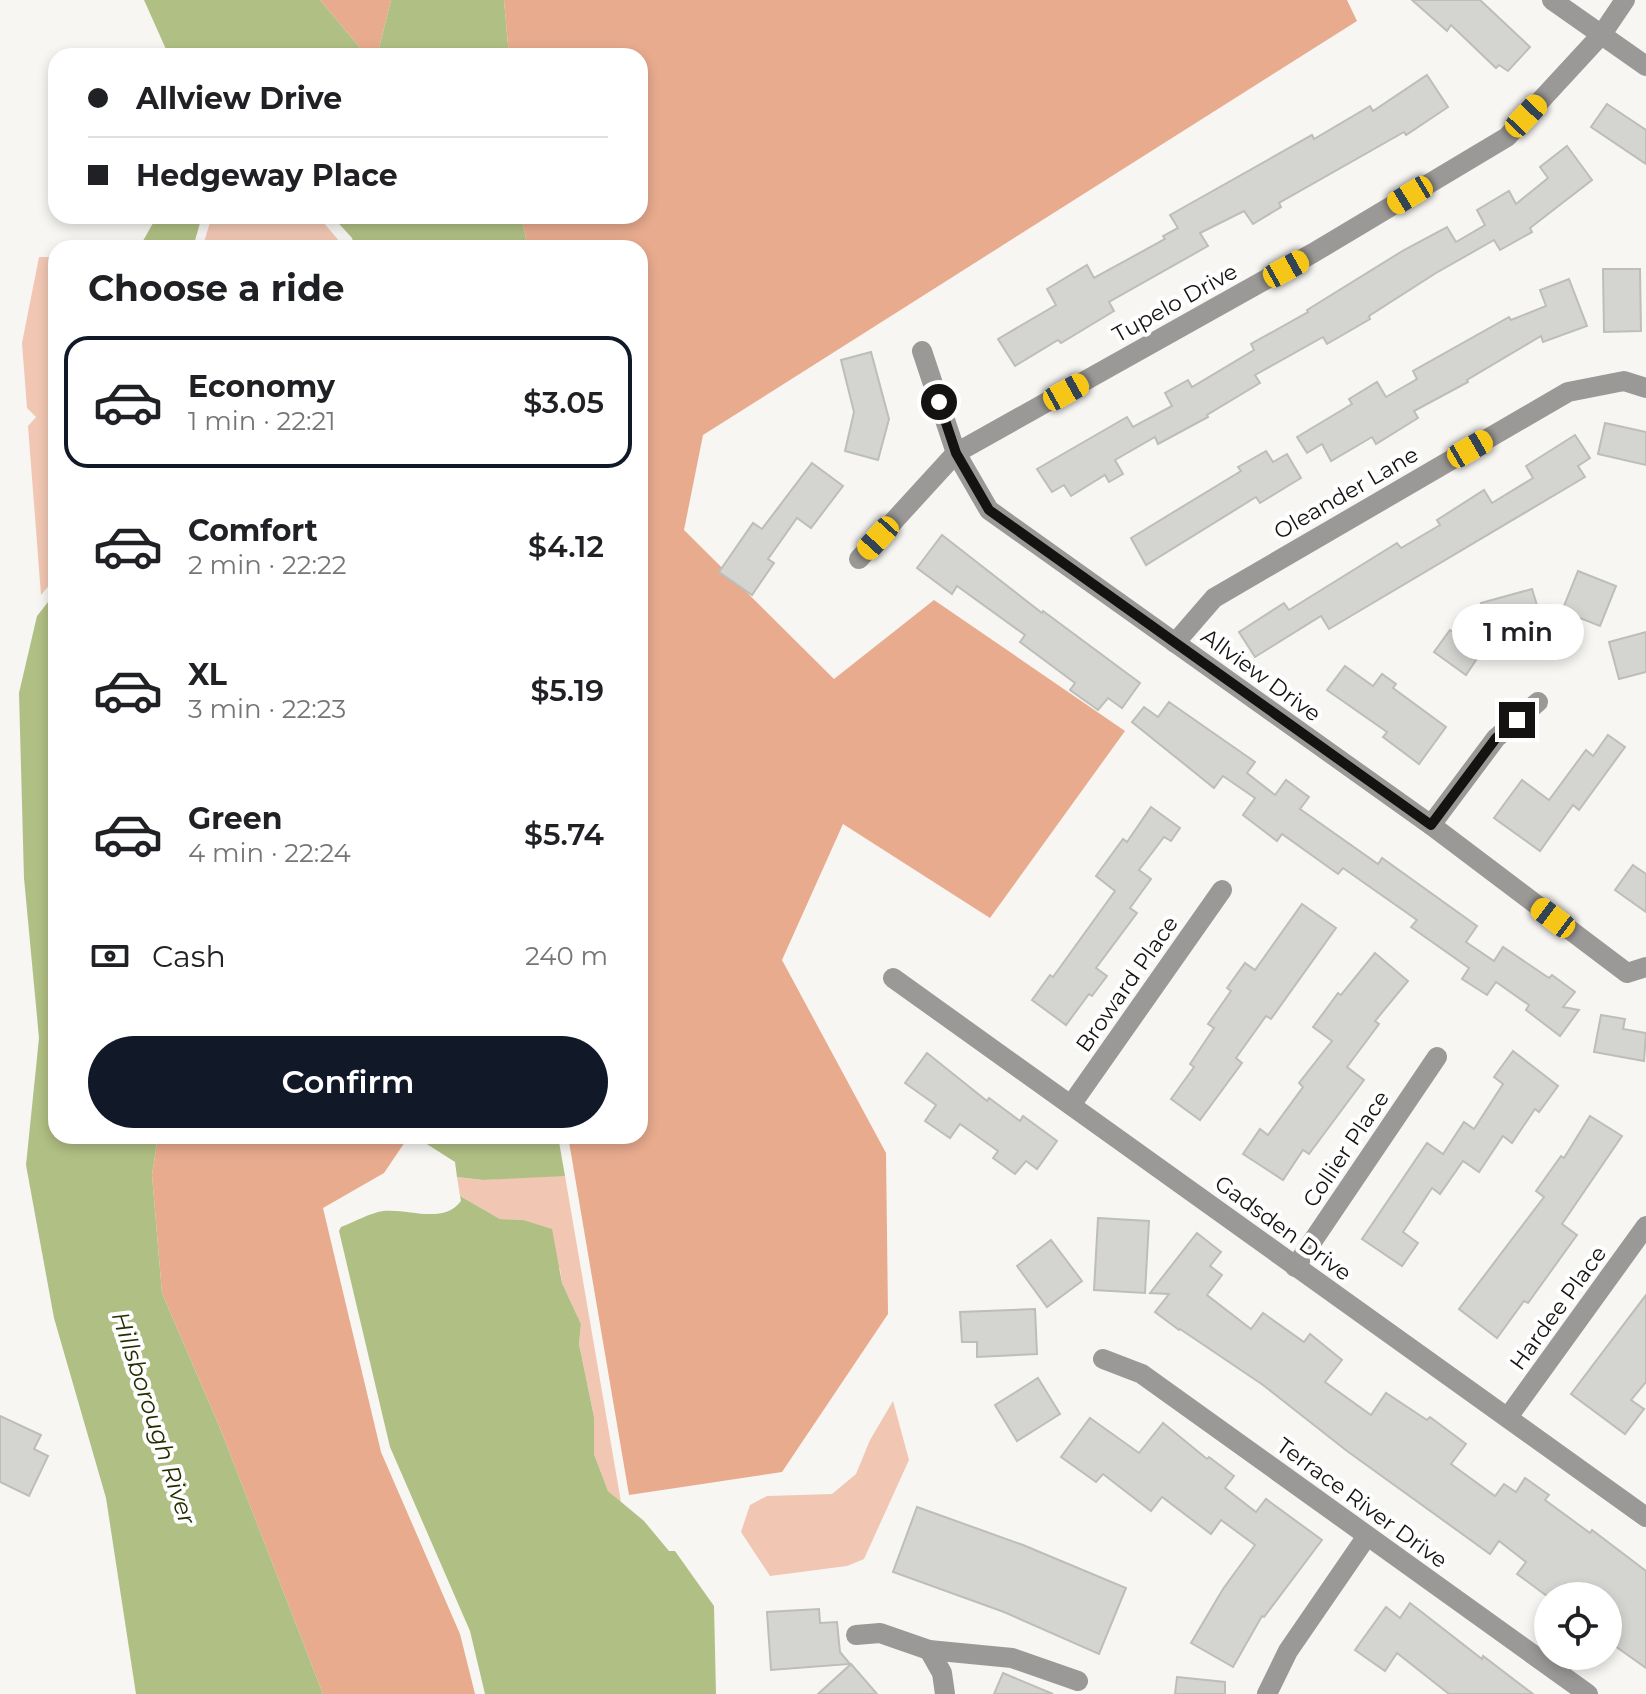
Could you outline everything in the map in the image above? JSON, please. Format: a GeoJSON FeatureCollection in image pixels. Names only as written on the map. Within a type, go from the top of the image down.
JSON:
{"type":"FeatureCollection","features":[{"type":"Feature","properties":{"kind":"street"},"geometry":{"type":"LineString","coordinates":[[1552,0],[1646,66]]}},
{"type":"Feature","properties":{"kind":"street","name":"Tupelo Drive"},"geometry":{"type":"LineString","coordinates":[[859,559],[956,453],[1313,253],[1507,137],[1602,34],[1625,0]]}},
{"type":"Feature","properties":{"kind":"street","name":"Allview Drive"},"geometry":{"type":"LineString","coordinates":[[922,351],[956,453],[989,510],[1431,825],[1627,973],[1646,967]]}},
{"type":"Feature","properties":{"kind":"street","name":"Oleander Lane"},"geometry":{"type":"LineString","coordinates":[[1175,643],[1214,598],[1568,392],[1624,381],[1646,388]]}},
{"type":"Feature","properties":{"kind":"street"},"geometry":{"type":"LineString","coordinates":[[1431,825],[1496,738],[1538,702]]}},
{"type":"Feature","properties":{"kind":"street","name":"Broward Place"},"geometry":{"type":"LineString","coordinates":[[1071,1105],[1222,890]]}},
{"type":"Feature","properties":{"kind":"street","name":"Gadsden Drive"},"geometry":{"type":"LineString","coordinates":[[893,978],[1646,1517]]}},
{"type":"Feature","properties":{"kind":"street","name":"Collier Place"},"geometry":{"type":"LineString","coordinates":[[1295,1267],[1437,1057]]}},
{"type":"Feature","properties":{"kind":"street","name":"Hardee Place"},"geometry":{"type":"LineString","coordinates":[[1508,1417],[1646,1226]]}},
{"type":"Feature","properties":{"kind":"street","name":"Terrace River Drive"},"geometry":{"type":"LineString","coordinates":[[1103,1359],[1142,1374],[1588,1694]]}},
{"type":"Feature","properties":{"kind":"street"},"geometry":{"type":"LineString","coordinates":[[1267,1694],[1288,1651],[1367,1536]]}},
{"type":"Feature","properties":{"kind":"street"},"geometry":{"type":"LineString","coordinates":[[856,1635],[880,1633],[929,1650],[1012,1658],[1078,1681]]}},
{"type":"Feature","properties":{"kind":"street"},"geometry":{"type":"LineString","coordinates":[[929,1650],[942,1673],[945,1694]]}},
{"type":"Feature","properties":{"kind":"shaded area"},"geometry":{"type":"Polygon","coordinates":[[[320,0],[391,0],[379,48],[360,48],[320,0]]]}},
{"type":"Feature","properties":{"kind":"shaded area"},"geometry":{"type":"Polygon","coordinates":[[[504,0],[1347,0],[1357,21],[703,435],[684,530],[834,679],[934,600],[1125,731],[990,918],[843,824],[782,960],[886,1153],[888,1314],[782,1472],[629,1495],[569,1144],[648,1144],[648,240],[526,240],[523,224],[648,224],[648,48],[508,48],[504,0]]]}},
{"type":"Feature","properties":{"kind":"shaded area"},"geometry":{"type":"Polygon","coordinates":[[[210,224],[325,224],[338,240],[205,240],[210,224]]]}},
{"type":"Feature","properties":{"kind":"shaded area"},"geometry":{"type":"Polygon","coordinates":[[[39,257],[48,257],[48,587],[41,595],[28,426],[36,417],[27,408],[22,343],[39,257]]]}},
{"type":"Feature","properties":{"kind":"shaded area"},"geometry":{"type":"Polygon","coordinates":[[[157,1144],[404,1144],[384,1173],[323,1208],[381,1452],[460,1634],[475,1694],[323,1694],[220,1428],[162,1293],[152,1175],[157,1144]]]}},
{"type":"Feature","properties":{"kind":"shaded area"},"geometry":{"type":"Polygon","coordinates":[[[565,1176],[621,1502],[608,1491],[594,1454],[594,1417],[579,1344],[581,1324],[562,1283],[560,1269],[523,1220],[500,1219],[460,1196],[457,1177],[483,1180],[565,1176]]]}},
{"type":"Feature","properties":{"kind":"shaded area"},"geometry":{"type":"Polygon","coordinates":[[[893,1401],[909,1460],[864,1559],[847,1566],[770,1576],[741,1532],[750,1505],[767,1496],[832,1494],[856,1474],[870,1440],[893,1401]]]}},
{"type":"Feature","properties":{"kind":"water"},"geometry":{"type":"Polygon","coordinates":[[[144,0],[320,0],[360,48],[165,48],[144,0]]]}},
{"type":"Feature","properties":{"kind":"water"},"geometry":{"type":"Polygon","coordinates":[[[391,0],[504,0],[508,48],[379,48],[391,0]]]}},
{"type":"Feature","properties":{"kind":"water"},"geometry":{"type":"Polygon","coordinates":[[[152,224],[200,224],[195,240],[144,240],[152,224]]]}},
{"type":"Feature","properties":{"kind":"water"},"geometry":{"type":"Polygon","coordinates":[[[339,224],[523,224],[526,240],[353,240],[339,224]]]}},
{"type":"Feature","properties":{"kind":"water","name":"Hillsborough River"},"geometry":{"type":"Polygon","coordinates":[[[48,602],[48,1144],[157,1144],[152,1175],[162,1293],[220,1428],[323,1694],[136,1694],[106,1498],[54,1318],[26,1165],[39,1038],[24,878],[19,693],[37,616],[48,602]]]}},
{"type":"Feature","properties":{"kind":"water"},"geometry":{"type":"Polygon","coordinates":[[[427,1144],[559,1144],[565,1176],[483,1180],[457,1177],[455,1162],[427,1144]]]}},
{"type":"Feature","properties":{"kind":"water"},"geometry":{"type":"Polygon","coordinates":[[[460,1196],[500,1219],[523,1220],[552,1229],[562,1283],[581,1324],[579,1344],[594,1417],[594,1454],[608,1491],[644,1521],[669,1551],[675,1551],[714,1606],[716,1694],[485,1694],[470,1631],[390,1447],[339,1231],[341,1227],[383,1211],[445,1212],[461,1201],[460,1196]]]}},
{"type":"Feature","properties":{"kind":"building"},"geometry":{"type":"Polygon","coordinates":[[[1412,0],[1480,0],[1530,47],[1508,71],[1499,65],[1496,68],[1451,25],[1447,31],[1412,0]]]}},
{"type":"Feature","properties":{"kind":"building"},"geometry":{"type":"Polygon","coordinates":[[[1427,75],[1448,107],[1406,135],[1404,132],[1279,203],[1281,207],[1253,224],[1244,211],[1200,233],[1208,246],[1109,302],[1114,311],[1015,366],[998,339],[1056,305],[1047,289],[1087,265],[1094,278],[1165,239],[1163,236],[1178,228],[1170,215],[1312,135],[1314,139],[1370,106],[1373,111],[1427,75]]]}},
{"type":"Feature","properties":{"kind":"building"},"geometry":{"type":"Polygon","coordinates":[[[1607,104],[1646,130],[1646,164],[1591,127],[1607,104]]]}},
{"type":"Feature","properties":{"kind":"building"},"geometry":{"type":"Polygon","coordinates":[[[1567,146],[1592,180],[1530,228],[1532,232],[1500,250],[1494,240],[1436,273],[1369,316],[1370,319],[1327,344],[1323,337],[1255,375],[1260,383],[1208,417],[1158,444],[1155,437],[1115,460],[1123,474],[1109,482],[1105,475],[1071,496],[1064,485],[1052,492],[1037,469],[1127,417],[1133,427],[1172,406],[1165,393],[1188,380],[1192,387],[1254,350],[1251,344],[1308,312],[1404,250],[1447,227],[1456,242],[1485,225],[1477,210],[1509,191],[1516,204],[1548,178],[1540,167],[1567,146]]]}},
{"type":"Feature","properties":{"kind":"building"},"geometry":{"type":"Polygon","coordinates":[[[1603,269],[1640,269],[1641,331],[1604,332],[1603,269]]]}},
{"type":"Feature","properties":{"kind":"building"},"geometry":{"type":"Polygon","coordinates":[[[1569,279],[1587,326],[1543,342],[1541,336],[1468,382],[1414,411],[1418,418],[1376,444],[1372,437],[1331,461],[1322,444],[1307,453],[1297,437],[1352,404],[1349,399],[1377,382],[1386,397],[1417,379],[1413,371],[1509,317],[1511,320],[1546,306],[1540,290],[1569,279]]]}},
{"type":"Feature","properties":{"kind":"building"},"geometry":{"type":"Polygon","coordinates":[[[871,352],[889,419],[878,460],[845,451],[854,412],[841,360],[871,352]]]}},
{"type":"Feature","properties":{"kind":"building"},"geometry":{"type":"Polygon","coordinates":[[[1605,423],[1646,432],[1646,465],[1598,454],[1605,423]]]}},
{"type":"Feature","properties":{"kind":"building"},"geometry":{"type":"Polygon","coordinates":[[[1575,435],[1590,458],[1578,466],[1585,477],[1329,629],[1321,616],[1255,657],[1239,632],[1284,603],[1289,610],[1397,543],[1401,548],[1440,525],[1437,520],[1484,490],[1492,503],[1533,478],[1526,466],[1575,435]]]}},
{"type":"Feature","properties":{"kind":"building"},"geometry":{"type":"Polygon","coordinates":[[[1266,451],[1273,462],[1287,454],[1301,478],[1260,503],[1256,497],[1146,565],[1131,538],[1241,471],[1238,467],[1266,451]]]}},
{"type":"Feature","properties":{"kind":"building"},"geometry":{"type":"Polygon","coordinates":[[[812,463],[843,486],[811,528],[797,518],[768,559],[774,563],[752,595],[719,572],[753,523],[762,529],[812,463]]]}},
{"type":"Feature","properties":{"kind":"building"},"geometry":{"type":"Polygon","coordinates":[[[942,535],[1042,613],[1140,683],[1122,708],[1108,698],[1098,710],[1070,690],[1075,683],[1020,642],[1025,635],[957,586],[952,594],[917,568],[942,535]]]}},
{"type":"Feature","properties":{"kind":"building"},"geometry":{"type":"Polygon","coordinates":[[[1578,571],[1616,586],[1600,626],[1562,611],[1578,571]]]}},
{"type":"Feature","properties":{"kind":"building"},"geometry":{"type":"Polygon","coordinates":[[[1532,589],[1540,615],[1488,629],[1481,603],[1532,589]]]}},
{"type":"Feature","properties":{"kind":"building"},"geometry":{"type":"Polygon","coordinates":[[[1450,630],[1478,650],[1478,657],[1466,675],[1434,652],[1450,630]]]}},
{"type":"Feature","properties":{"kind":"building"},"geometry":{"type":"Polygon","coordinates":[[[1646,632],[1646,672],[1619,679],[1609,642],[1646,632]]]}},
{"type":"Feature","properties":{"kind":"building"},"geometry":{"type":"Polygon","coordinates":[[[1345,666],[1373,686],[1382,674],[1396,684],[1393,688],[1446,727],[1419,764],[1383,737],[1387,732],[1327,690],[1345,666]]]}},
{"type":"Feature","properties":{"kind":"building"},"geometry":{"type":"Polygon","coordinates":[[[1169,702],[1255,762],[1247,773],[1275,795],[1286,780],[1309,797],[1300,809],[1378,864],[1382,858],[1477,926],[1466,942],[1494,961],[1503,947],[1575,992],[1563,1007],[1579,1010],[1560,1036],[1526,1010],[1529,1005],[1496,982],[1487,995],[1462,979],[1469,968],[1411,927],[1417,920],[1343,868],[1338,874],[1282,834],[1277,841],[1243,815],[1255,798],[1223,776],[1214,788],[1132,722],[1144,707],[1158,717],[1169,702]]]}},
{"type":"Feature","properties":{"kind":"building"},"geometry":{"type":"Polygon","coordinates":[[[1608,735],[1625,747],[1579,810],[1573,805],[1540,851],[1494,818],[1522,780],[1549,800],[1586,750],[1593,756],[1608,735]]]}},
{"type":"Feature","properties":{"kind":"building"},"geometry":{"type":"Polygon","coordinates":[[[1151,807],[1180,828],[1171,841],[1164,837],[1139,870],[1151,879],[1130,908],[1137,913],[1096,968],[1107,976],[1066,1025],[1032,1000],[1050,975],[1053,977],[1115,891],[1096,876],[1123,839],[1127,842],[1151,807]]]}},
{"type":"Feature","properties":{"kind":"building"},"geometry":{"type":"Polygon","coordinates":[[[1633,865],[1646,874],[1646,912],[1615,890],[1633,865]]]}},
{"type":"Feature","properties":{"kind":"building"},"geometry":{"type":"Polygon","coordinates":[[[1302,904],[1336,928],[1271,1019],[1266,1016],[1236,1058],[1242,1063],[1200,1120],[1171,1099],[1194,1067],[1190,1064],[1214,1028],[1208,1024],[1231,991],[1227,988],[1245,963],[1255,970],[1302,904]]]}},
{"type":"Feature","properties":{"kind":"building"},"geometry":{"type":"Polygon","coordinates":[[[1375,953],[1408,981],[1375,1021],[1379,1024],[1347,1067],[1364,1080],[1309,1154],[1303,1150],[1283,1180],[1243,1154],[1260,1129],[1268,1135],[1303,1087],[1299,1083],[1332,1041],[1313,1027],[1338,993],[1341,995],[1375,953]]]}},
{"type":"Feature","properties":{"kind":"building"},"geometry":{"type":"Polygon","coordinates":[[[1601,1015],[1625,1019],[1623,1029],[1646,1033],[1644,1061],[1594,1052],[1601,1015]]]}},
{"type":"Feature","properties":{"kind":"building"},"geometry":{"type":"Polygon","coordinates":[[[1513,1051],[1558,1086],[1539,1112],[1535,1109],[1512,1143],[1503,1136],[1479,1172],[1463,1161],[1440,1194],[1432,1188],[1403,1232],[1418,1243],[1402,1266],[1362,1239],[1427,1143],[1443,1154],[1464,1122],[1474,1129],[1503,1084],[1494,1077],[1513,1051]]]}},
{"type":"Feature","properties":{"kind":"building"},"geometry":{"type":"Polygon","coordinates":[[[927,1053],[987,1101],[989,1098],[1020,1121],[1023,1116],[1057,1141],[1037,1169],[1026,1161],[1015,1174],[993,1158],[998,1151],[960,1124],[950,1138],[925,1121],[936,1105],[905,1083],[927,1053]]]}},
{"type":"Feature","properties":{"kind":"building"},"geometry":{"type":"Polygon","coordinates":[[[1590,1116],[1622,1136],[1562,1224],[1577,1235],[1528,1303],[1524,1301],[1497,1338],[1459,1309],[1544,1197],[1536,1191],[1561,1156],[1564,1158],[1590,1116]]]}},
{"type":"Feature","properties":{"kind":"building"},"geometry":{"type":"Polygon","coordinates":[[[1098,1218],[1149,1221],[1145,1293],[1094,1290],[1098,1218]]]}},
{"type":"Feature","properties":{"kind":"building"},"geometry":{"type":"Polygon","coordinates":[[[1197,1233],[1221,1252],[1210,1266],[1222,1275],[1207,1295],[1251,1329],[1263,1313],[1304,1342],[1310,1334],[1342,1360],[1325,1382],[1371,1415],[1386,1393],[1427,1420],[1430,1417],[1466,1444],[1451,1464],[1495,1496],[1504,1484],[1516,1492],[1525,1478],[1549,1495],[1545,1500],[1590,1533],[1592,1530],[1646,1571],[1646,1668],[1622,1651],[1622,1582],[1534,1582],[1534,1586],[1517,1574],[1526,1562],[1499,1541],[1490,1554],[1347,1451],[1263,1385],[1155,1312],[1169,1294],[1150,1293],[1197,1233]]]}},
{"type":"Feature","properties":{"kind":"building"},"geometry":{"type":"Polygon","coordinates":[[[1051,1240],[1082,1281],[1047,1307],[1017,1266],[1051,1240]]]}},
{"type":"Feature","properties":{"kind":"building"},"geometry":{"type":"Polygon","coordinates":[[[1646,1295],[1646,1382],[1631,1400],[1644,1409],[1625,1434],[1571,1394],[1646,1295]]]}},
{"type":"Feature","properties":{"kind":"building"},"geometry":{"type":"Polygon","coordinates":[[[1035,1309],[1037,1354],[977,1357],[977,1342],[962,1342],[960,1312],[1035,1309]]]}},
{"type":"Feature","properties":{"kind":"building"},"geometry":{"type":"Polygon","coordinates":[[[1038,1378],[1060,1414],[1017,1441],[995,1405],[1038,1378]]]}},
{"type":"Feature","properties":{"kind":"building"},"geometry":{"type":"Polygon","coordinates":[[[0,1416],[41,1435],[34,1449],[48,1456],[29,1496],[0,1482],[0,1416]]]}},
{"type":"Feature","properties":{"kind":"building"},"geometry":{"type":"Polygon","coordinates":[[[1090,1418],[1139,1453],[1163,1423],[1207,1459],[1209,1457],[1234,1476],[1225,1488],[1256,1512],[1266,1499],[1322,1540],[1262,1616],[1233,1667],[1191,1643],[1223,1589],[1255,1545],[1221,1520],[1211,1534],[1162,1497],[1151,1511],[1103,1474],[1096,1482],[1061,1457],[1090,1418]]]}},
{"type":"Feature","properties":{"kind":"building"},"geometry":{"type":"Polygon","coordinates":[[[917,1507],[1023,1545],[1126,1588],[1099,1654],[1004,1612],[893,1572],[917,1507]]]}},
{"type":"Feature","properties":{"kind":"building"},"geometry":{"type":"Polygon","coordinates":[[[1410,1603],[1533,1694],[1449,1694],[1397,1653],[1385,1671],[1355,1650],[1386,1607],[1400,1618],[1410,1603]]]}},
{"type":"Feature","properties":{"kind":"building"},"geometry":{"type":"Polygon","coordinates":[[[819,1609],[820,1623],[837,1622],[840,1652],[850,1664],[771,1670],[767,1612],[819,1609]]]}},
{"type":"Feature","properties":{"kind":"building"},"geometry":{"type":"Polygon","coordinates":[[[851,1664],[877,1694],[818,1694],[851,1664]]]}},
{"type":"Feature","properties":{"kind":"building"},"geometry":{"type":"Polygon","coordinates":[[[1003,1673],[1053,1694],[994,1694],[1003,1673]]]}},
{"type":"Feature","properties":{"kind":"building"},"geometry":{"type":"Polygon","coordinates":[[[1177,1677],[1225,1682],[1225,1694],[1175,1694],[1177,1677]]]}},
{"type":"Feature","properties":{"kind":"route"},"geometry":{"type":"LineString","coordinates":[[939,402],[956,453],[989,510],[1431,825],[1496,738],[1517,720]]}}]}
